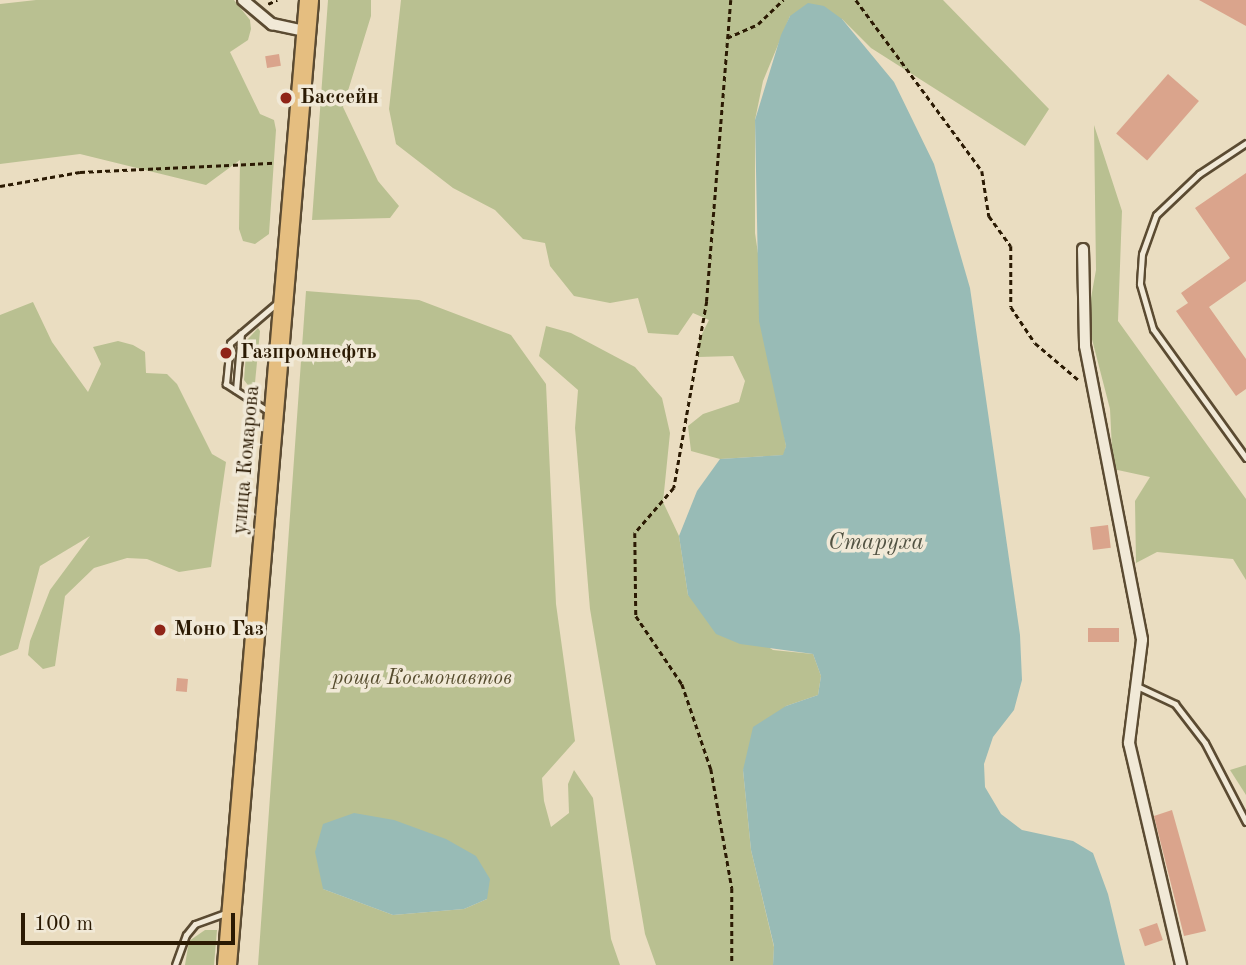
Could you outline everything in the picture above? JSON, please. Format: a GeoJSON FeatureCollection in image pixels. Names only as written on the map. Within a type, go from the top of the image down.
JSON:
{"type":"FeatureCollection","features":[{"type":"Feature","properties":{"kind":"main road","name":"улица Комарова"},"geometry":{"type":"LineString","coordinates":[[227,965],[309,0]]}},
{"type":"Feature","properties":{"kind":"street"},"geometry":{"type":"LineString","coordinates":[[243,0],[272,24],[306,31]]}},
{"type":"Feature","properties":{"kind":"street"},"geometry":{"type":"LineString","coordinates":[[1083,249],[1085,346],[1121,515],[1142,640],[1139,687],[1129,743],[1181,965]]}},
{"type":"Feature","properties":{"kind":"lane"},"geometry":{"type":"LineString","coordinates":[[1246,143],[1199,174],[1156,215],[1142,254],[1140,284],[1153,329],[1246,458]]}},
{"type":"Feature","properties":{"kind":"lane"},"geometry":{"type":"LineString","coordinates":[[274,415],[226,384],[230,343],[284,297]]}},
{"type":"Feature","properties":{"kind":"lane"},"geometry":{"type":"LineString","coordinates":[[236,390],[241,333]]}},
{"type":"Feature","properties":{"kind":"lane"},"geometry":{"type":"LineString","coordinates":[[1139,687],[1175,704],[1205,743],[1246,822]]}},
{"type":"Feature","properties":{"kind":"lane"},"geometry":{"type":"LineString","coordinates":[[175,965],[186,935],[195,924],[232,911]]}},
{"type":"Feature","properties":{"kind":"path"},"geometry":{"type":"LineString","coordinates":[[732,0],[707,300],[674,488],[635,533],[636,616],[682,684],[711,769],[732,888],[732,965]]}},
{"type":"Feature","properties":{"kind":"path"},"geometry":{"type":"LineString","coordinates":[[727,38],[758,24],[783,0]]}},
{"type":"Feature","properties":{"kind":"path"},"geometry":{"type":"LineString","coordinates":[[856,0],[982,171],[989,216],[1011,246],[1011,307],[1035,343],[1095,394]]}},
{"type":"Feature","properties":{"kind":"path"},"geometry":{"type":"LineString","coordinates":[[0,186],[80,172],[274,163]]}},
{"type":"Feature","properties":{"kind":"green space"},"geometry":{"type":"Polygon","coordinates":[[[36,0],[234,0],[250,20],[251,29],[248,40],[230,52],[260,114],[274,120],[276,130],[269,234],[255,244],[243,241],[239,229],[240,160],[206,185],[80,154],[0,164],[0,4],[36,0]]]}},
{"type":"Feature","properties":{"kind":"green space"},"geometry":{"type":"Polygon","coordinates":[[[328,0],[371,0],[371,16],[343,107],[378,181],[399,206],[390,218],[312,220],[328,0]]]}},
{"type":"Feature","properties":{"kind":"green space"},"geometry":{"type":"Polygon","coordinates":[[[401,0],[943,0],[1049,109],[1025,146],[871,48],[842,19],[790,16],[763,81],[755,120],[755,233],[786,446],[784,455],[720,459],[691,451],[688,426],[703,414],[739,402],[745,381],[733,356],[698,357],[699,340],[709,320],[693,313],[678,335],[648,333],[638,298],[610,303],[574,296],[550,266],[545,243],[523,239],[495,210],[453,188],[396,144],[389,109],[401,0]]]}},
{"type":"Feature","properties":{"kind":"green space"},"geometry":{"type":"Polygon","coordinates":[[[1094,125],[1122,211],[1118,321],[1246,499],[1246,580],[1233,559],[1157,552],[1136,563],[1135,501],[1150,477],[1113,469],[1110,409],[1087,320],[1096,270],[1094,125]]]}},
{"type":"Feature","properties":{"kind":"green space","name":"роща Космонавтов"},"geometry":{"type":"Polygon","coordinates":[[[306,291],[419,300],[511,335],[546,384],[556,604],[575,741],[542,778],[544,801],[551,827],[569,813],[568,784],[574,770],[593,798],[611,939],[620,965],[258,965],[306,291]],[[323,889],[393,915],[464,909],[487,899],[323,889]]]}},
{"type":"Feature","properties":{"kind":"green space"},"geometry":{"type":"Polygon","coordinates":[[[33,302],[52,342],[88,392],[101,364],[93,347],[118,341],[133,345],[145,352],[146,373],[167,374],[177,384],[212,454],[226,462],[211,567],[179,572],[147,559],[127,558],[94,568],[65,596],[55,666],[43,669],[28,655],[30,641],[50,590],[90,536],[40,566],[18,649],[0,656],[0,315],[33,302]]]}},
{"type":"Feature","properties":{"kind":"green space"},"geometry":{"type":"Polygon","coordinates":[[[546,326],[571,333],[635,367],[662,398],[670,433],[663,502],[679,536],[688,595],[773,650],[813,654],[821,676],[818,695],[786,706],[743,770],[751,850],[774,947],[773,965],[656,965],[645,934],[590,609],[575,428],[578,390],[539,356],[546,326]]]}},
{"type":"Feature","properties":{"kind":"green space"},"geometry":{"type":"Polygon","coordinates":[[[258,328],[260,331],[254,393],[244,380],[247,340],[258,328]]]}},
{"type":"Feature","properties":{"kind":"green space"},"geometry":{"type":"Polygon","coordinates":[[[1246,765],[1246,795],[1230,770],[1246,765]]]}},
{"type":"Feature","properties":{"kind":"green space"},"geometry":{"type":"Polygon","coordinates":[[[205,930],[217,930],[214,965],[185,965],[189,941],[205,930]]]}},
{"type":"Feature","properties":{"kind":"water","name":"Старуха"},"geometry":{"type":"Polygon","coordinates":[[[808,3],[824,6],[842,19],[894,82],[934,164],[970,288],[1020,635],[1022,680],[1014,710],[993,737],[984,764],[985,787],[1001,814],[1022,830],[1073,841],[1093,853],[1108,894],[1125,965],[773,965],[774,946],[751,850],[743,770],[753,727],[786,706],[818,695],[821,676],[813,654],[740,644],[716,634],[688,595],[679,536],[697,491],[720,459],[783,455],[786,446],[759,321],[755,120],[781,35],[790,16],[808,3]]]}},
{"type":"Feature","properties":{"kind":"water"},"geometry":{"type":"Polygon","coordinates":[[[354,813],[394,820],[446,839],[476,856],[490,879],[487,899],[464,909],[393,915],[323,889],[315,852],[323,824],[354,813]]]}},
{"type":"Feature","properties":{"kind":"building"},"geometry":{"type":"Polygon","coordinates":[[[1199,0],[1246,0],[1246,26],[1199,0]]]}},
{"type":"Feature","properties":{"kind":"building"},"geometry":{"type":"Polygon","coordinates":[[[279,54],[281,66],[267,68],[265,56],[279,54]]]}},
{"type":"Feature","properties":{"kind":"building"},"geometry":{"type":"Polygon","coordinates":[[[1168,74],[1199,101],[1147,161],[1116,134],[1168,74]]]}},
{"type":"Feature","properties":{"kind":"building"},"geometry":{"type":"Polygon","coordinates":[[[1246,173],[1246,281],[1209,307],[1246,359],[1246,389],[1236,396],[1176,311],[1188,303],[1181,293],[1230,258],[1195,208],[1246,173]]]}},
{"type":"Feature","properties":{"kind":"building"},"geometry":{"type":"Polygon","coordinates":[[[1108,525],[1111,548],[1093,550],[1090,527],[1108,525]]]}},
{"type":"Feature","properties":{"kind":"building"},"geometry":{"type":"Polygon","coordinates":[[[1088,628],[1119,628],[1119,642],[1088,642],[1088,628]]]}},
{"type":"Feature","properties":{"kind":"building"},"geometry":{"type":"Polygon","coordinates":[[[177,678],[188,679],[187,692],[176,691],[177,678]]]}},
{"type":"Feature","properties":{"kind":"building"},"geometry":{"type":"Polygon","coordinates":[[[1172,810],[1206,931],[1184,936],[1154,816],[1172,810]]]}},
{"type":"Feature","properties":{"kind":"building"},"geometry":{"type":"Polygon","coordinates":[[[1157,923],[1163,940],[1145,946],[1139,929],[1157,923]]]}},
{"type":"Feature","properties":{"kind":"place","name":"Бассейн"},"geometry":{"type":"Point","coordinates":[286,98]}},
{"type":"Feature","properties":{"kind":"place","name":"Газпромнефть"},"geometry":{"type":"Point","coordinates":[226,353]}},
{"type":"Feature","properties":{"kind":"place","name":"Моно Газ"},"geometry":{"type":"Point","coordinates":[160,630]}}]}
